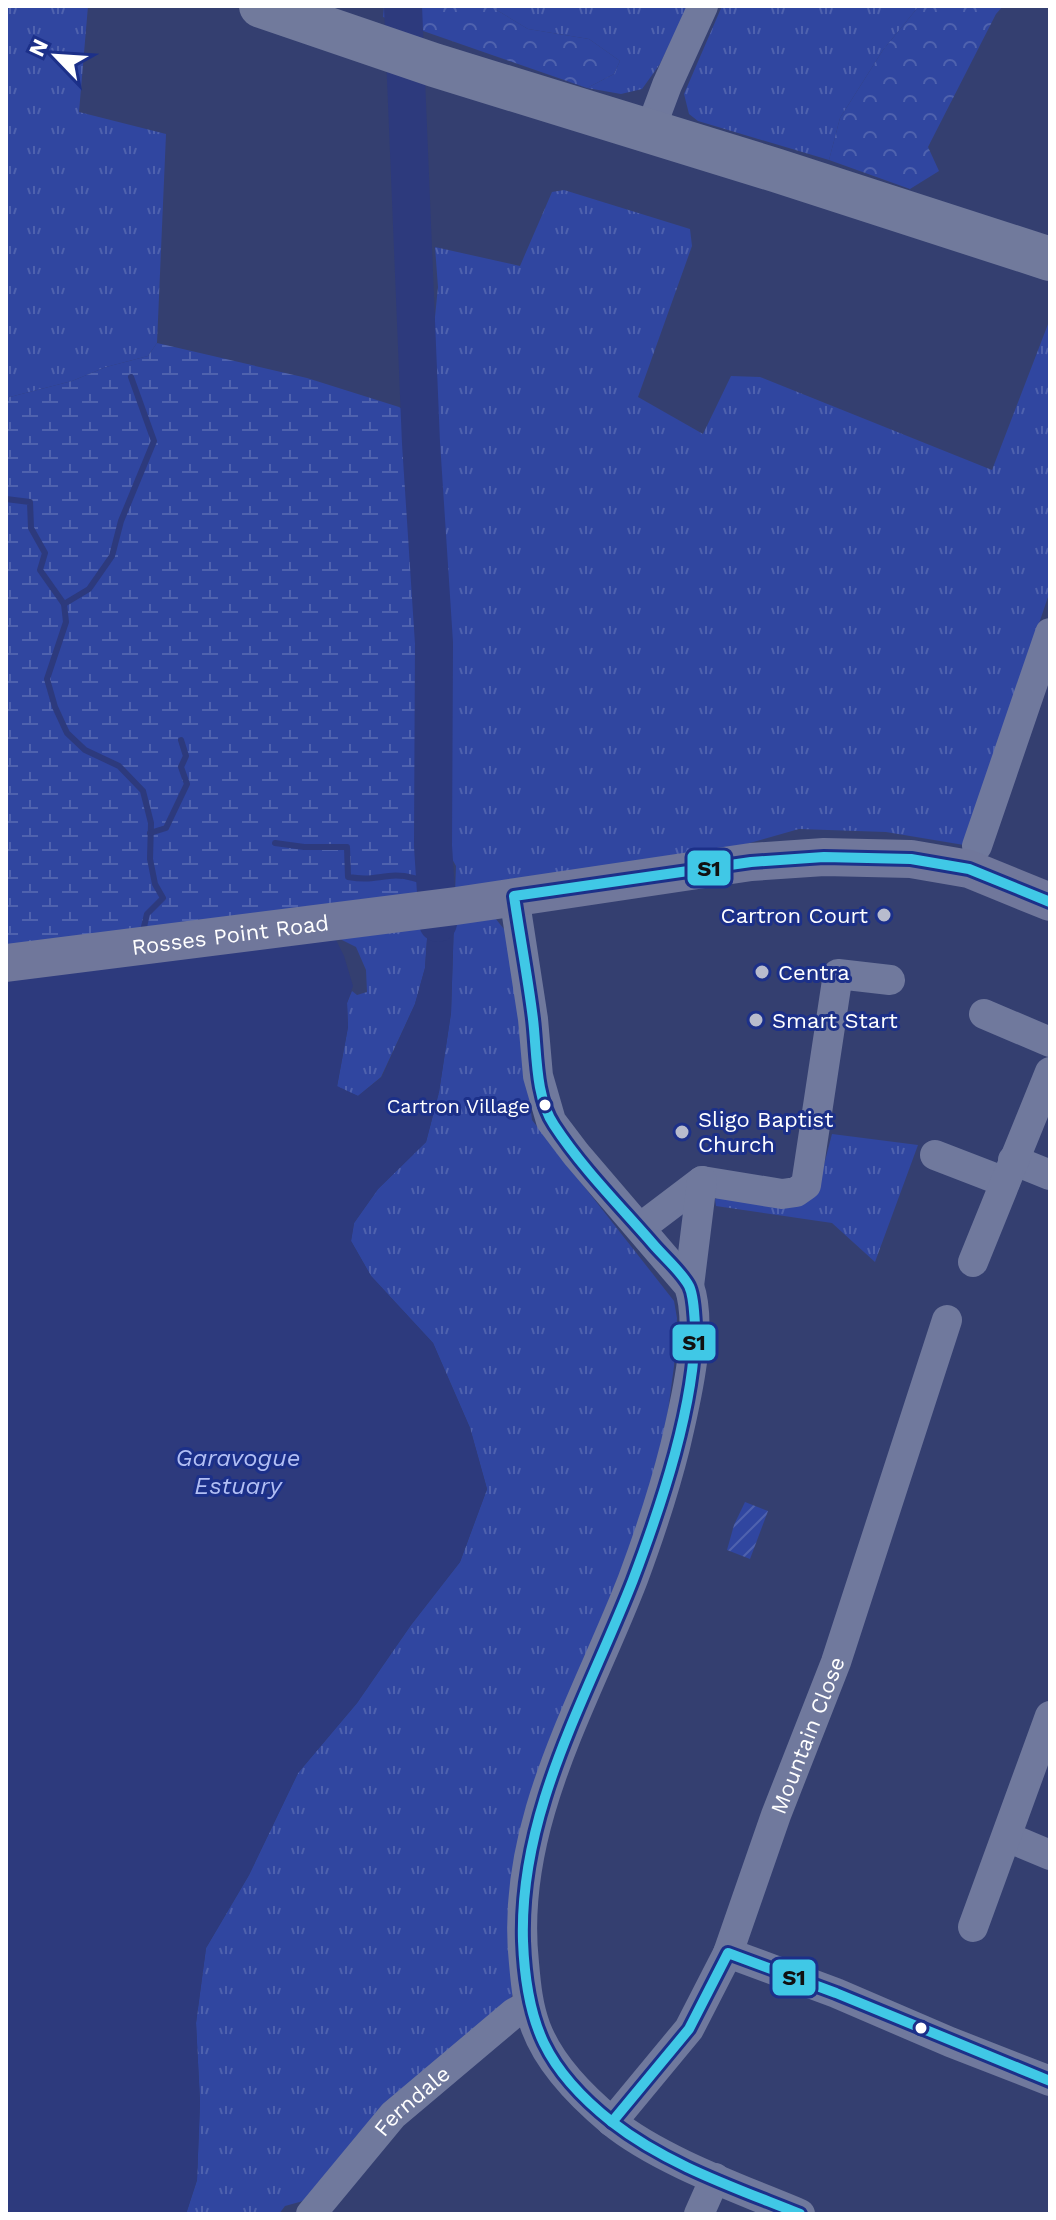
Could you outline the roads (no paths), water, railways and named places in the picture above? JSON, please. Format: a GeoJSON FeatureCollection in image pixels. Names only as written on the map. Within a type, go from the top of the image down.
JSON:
{"type":"FeatureCollection","features":[{"type":"Feature","properties":{"kind":"highway"},"geometry":{"type":"LineString","coordinates":[[261,6],[434,65],[1050,259]]}},
{"type":"Feature","properties":{"kind":"main road","name":"Rosses Point Road"},"geometry":{"type":"LineString","coordinates":[[6,963],[456,906],[751,862],[824,857],[911,859],[969,869],[1050,902]]}},
{"type":"Feature","properties":{"kind":"street"},"geometry":{"type":"LineString","coordinates":[[649,133],[703,6]]}},
{"type":"Feature","properties":{"kind":"street"},"geometry":{"type":"LineString","coordinates":[[977,846],[1047,650]]}},
{"type":"Feature","properties":{"kind":"street"},"geometry":{"type":"LineString","coordinates":[[514,896],[533,1019],[538,1076],[551,1121],[689,1286],[694,1299],[691,1361],[670,1467],[633,1579],[555,1767],[534,1832],[523,1884],[521,1943],[528,2005],[548,2053],[612,2122],[638,2140],[715,2178],[800,2214]]}},
{"type":"Feature","properties":{"kind":"street"},"geometry":{"type":"LineString","coordinates":[[640,1228],[702,1181],[782,1194],[796,1192],[806,1185],[838,974],[890,980]]}},
{"type":"Feature","properties":{"kind":"street"},"geometry":{"type":"LineString","coordinates":[[984,1014],[1050,1042]]}},
{"type":"Feature","properties":{"kind":"street"},"geometry":{"type":"LineString","coordinates":[[973,1262],[1050,1072]]}},
{"type":"Feature","properties":{"kind":"street"},"geometry":{"type":"LineString","coordinates":[[935,1155],[1009,1171],[1050,1175]]}},
{"type":"Feature","properties":{"kind":"street"},"geometry":{"type":"LineString","coordinates":[[689,1286],[702,1181]]}},
{"type":"Feature","properties":{"kind":"street","name":"Mountain Close"},"geometry":{"type":"LineString","coordinates":[[612,2122],[689,2029],[728,1953],[776,1815],[836,1662],[947,1320]]}},
{"type":"Feature","properties":{"kind":"street"},"geometry":{"type":"LineString","coordinates":[[973,1927],[1050,1716]]}},
{"type":"Feature","properties":{"kind":"street"},"geometry":{"type":"LineString","coordinates":[[1007,1837],[1050,1855]]}},
{"type":"Feature","properties":{"kind":"street"},"geometry":{"type":"LineString","coordinates":[[728,1953],[836,1993],[1050,2081]]}},
{"type":"Feature","properties":{"kind":"street","name":"Ferndale"},"geometry":{"type":"LineString","coordinates":[[311,2214],[393,2115],[514,2013],[528,2005]]}},
{"type":"Feature","properties":{"kind":"street"},"geometry":{"type":"LineString","coordinates":[[699,2214],[715,2178]]}},
{"type":"Feature","properties":{"kind":"water","name":"Garavogue Estuary"},"geometry":{"type":"Polygon","coordinates":[[[454,920],[451,1013],[439,1092],[426,1142],[378,1189],[354,1223],[351,1241],[371,1276],[433,1343],[470,1428],[487,1489],[460,1562],[411,1625],[357,1703],[298,1773],[249,1875],[206,1948],[196,2023],[200,2102],[197,2180],[186,2214],[6,2214],[6,979],[334,936],[353,986],[347,1003],[348,1027],[337,1086],[358,1096],[382,1077],[415,1004],[425,968],[428,925],[454,920]]]}},
{"type":"Feature","properties":{"kind":"waterway"},"geometry":{"type":"LineString","coordinates":[[403,6],[421,443],[434,643],[433,846],[438,923]]}},
{"type":"Feature","properties":{"kind":"waterway"},"geometry":{"type":"LineString","coordinates":[[64,604],[89,589],[112,556],[121,521],[154,441],[131,377]]}},
{"type":"Feature","properties":{"kind":"waterway"},"geometry":{"type":"LineString","coordinates":[[6,499],[30,502],[31,528],[45,553],[40,570],[64,604],[66,622],[47,679],[67,733],[85,750],[119,766],[143,791],[151,823],[150,859],[155,884],[163,898],[147,914],[143,931]]}},
{"type":"Feature","properties":{"kind":"waterway"},"geometry":{"type":"LineString","coordinates":[[150,833],[166,828],[187,784],[181,767],[186,756],[181,740]]}},
{"type":"Feature","properties":{"kind":"waterway"},"geometry":{"type":"LineString","coordinates":[[275,843],[347,847],[348,877],[401,876],[436,886]]}},
{"type":"Feature","properties":{"kind":"place","name":"Cartron Court"},"geometry":{"type":"Point","coordinates":[884,915]}},
{"type":"Feature","properties":{"kind":"place","name":"Centra"},"geometry":{"type":"Point","coordinates":[762,972]}},
{"type":"Feature","properties":{"kind":"place","name":"Smart Start"},"geometry":{"type":"Point","coordinates":[756,1020]}},
{"type":"Feature","properties":{"kind":"place","name":"Cartron Village"},"geometry":{"type":"Point","coordinates":[545,1105]}},
{"type":"Feature","properties":{"kind":"place","name":"Sligo Baptist Church"},"geometry":{"type":"Point","coordinates":[682,1132]}}]}
